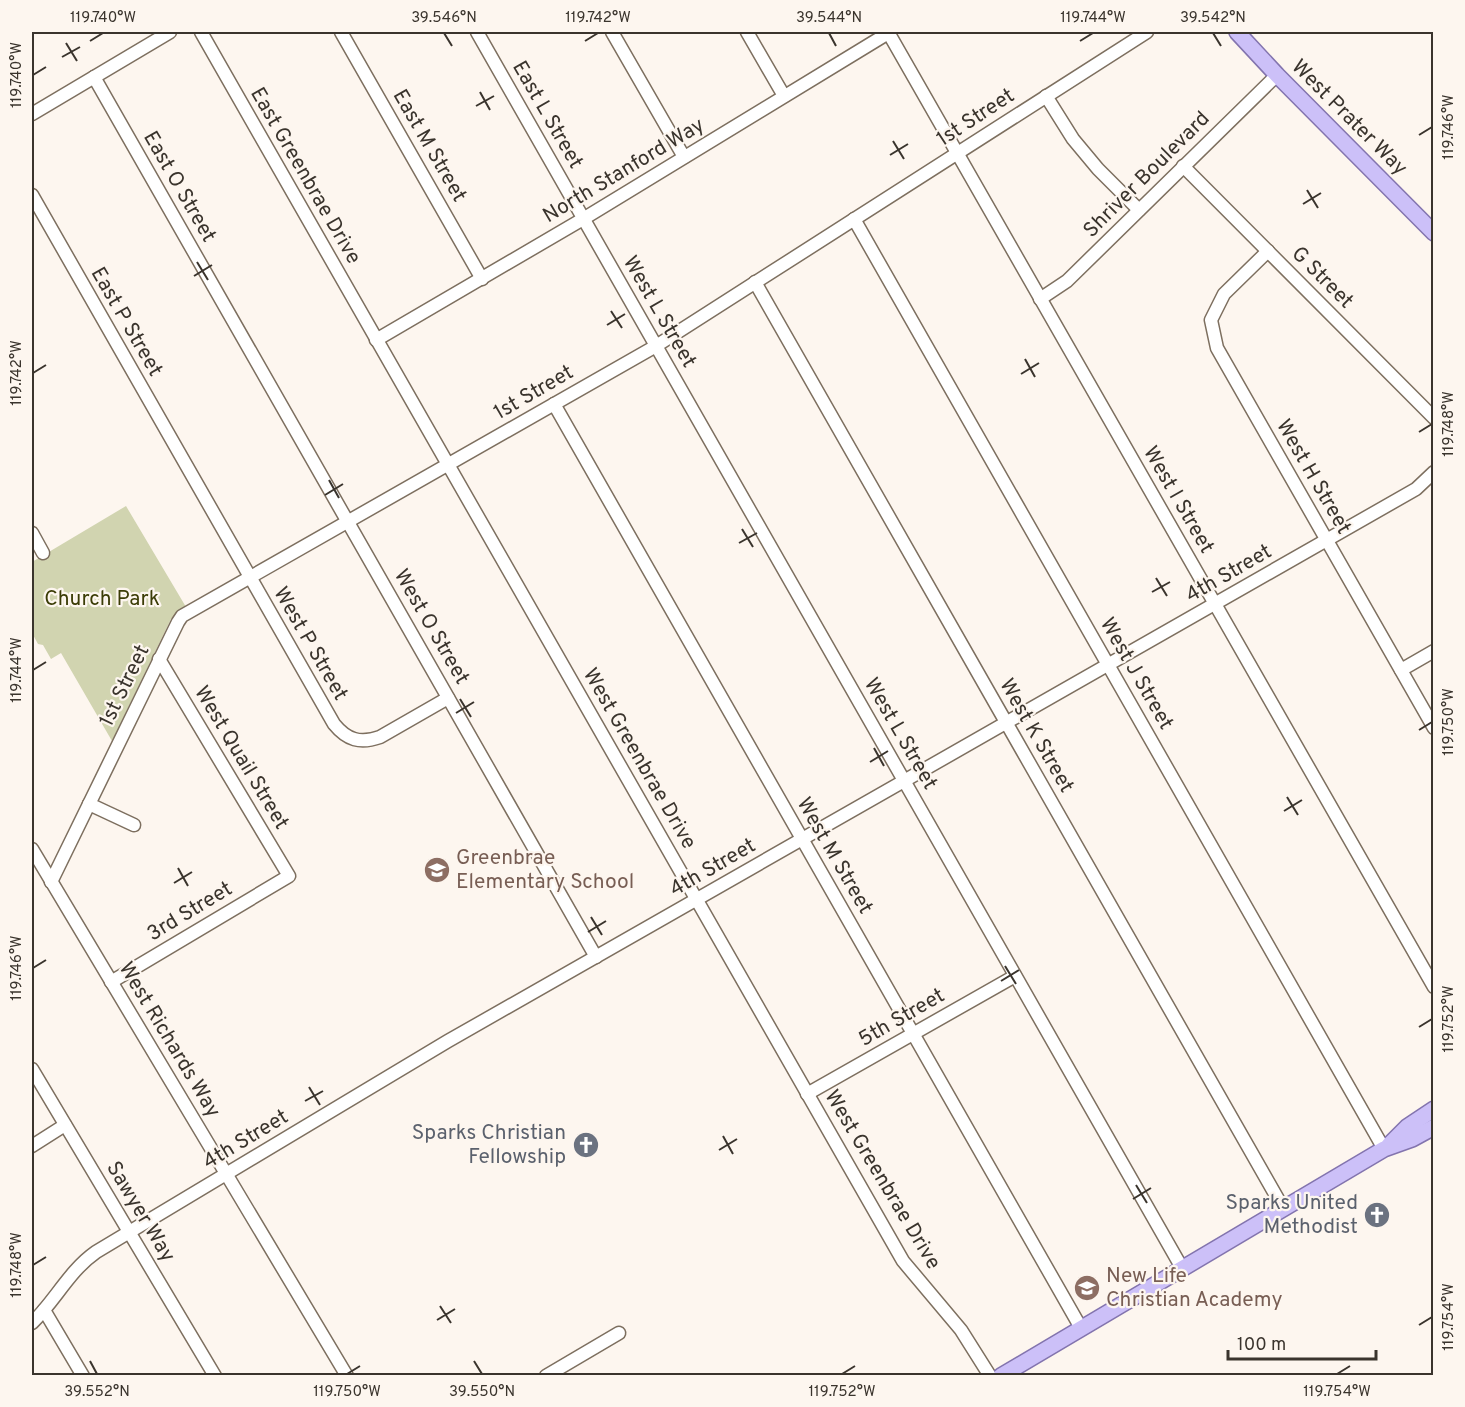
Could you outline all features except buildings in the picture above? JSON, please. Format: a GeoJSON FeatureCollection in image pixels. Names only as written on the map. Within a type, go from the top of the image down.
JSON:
{"type":"FeatureCollection","features":[{"type":"Feature","properties":{"kind":"main road","name":"West Prater Way"},"geometry":{"type":"LineString","coordinates":[[1237,32],[1434,232]]}},
{"type":"Feature","properties":{"kind":"main road"},"geometry":{"type":"LineString","coordinates":[[1384,1149],[1407,1127],[1434,1109]]}},
{"type":"Feature","properties":{"kind":"main road"},"geometry":{"type":"LineString","coordinates":[[1001,1376],[1384,1149],[1412,1139],[1434,1127]]}},
{"type":"Feature","properties":{"kind":"street"},"geometry":{"type":"LineString","coordinates":[[32,114],[170,32]]}},
{"type":"Feature","properties":{"kind":"street","name":"East Greenbrae Drive"},"geometry":{"type":"LineString","coordinates":[[201,32],[376,339]]}},
{"type":"Feature","properties":{"kind":"street","name":"East M Street"},"geometry":{"type":"LineString","coordinates":[[341,32],[483,279]]}},
{"type":"Feature","properties":{"kind":"street","name":"East L Street"},"geometry":{"type":"LineString","coordinates":[[477,32],[583,219]]}},
{"type":"Feature","properties":{"kind":"street"},"geometry":{"type":"LineString","coordinates":[[612,32],[684,157]]}},
{"type":"Feature","properties":{"kind":"street"},"geometry":{"type":"LineString","coordinates":[[747,32],[784,96]]}},
{"type":"Feature","properties":{"kind":"street","name":"North Stanford Way"},"geometry":{"type":"LineString","coordinates":[[376,339],[483,279],[889,32]]}},
{"type":"Feature","properties":{"kind":"street","name":"West I Street"},"geometry":{"type":"LineString","coordinates":[[889,32],[1434,987]]}},
{"type":"Feature","properties":{"kind":"street","name":"1st Street"},"geometry":{"type":"LineString","coordinates":[[51,882],[182,616],[656,346],[1147,32]]}},
{"type":"Feature","properties":{"kind":"street","name":"Shriver Boulevard"},"geometry":{"type":"LineString","coordinates":[[1040,299],[1067,281],[1277,75]]}},
{"type":"Feature","properties":{"kind":"street","name":"East O Street"},"geometry":{"type":"LineString","coordinates":[[94,77],[285,411]]}},
{"type":"Feature","properties":{"kind":"street"},"geometry":{"type":"LineString","coordinates":[[1046,96],[1074,139],[1098,169],[1138,210]]}},
{"type":"Feature","properties":{"kind":"street","name":"G Street"},"geometry":{"type":"LineString","coordinates":[[1184,166],[1434,418]]}},
{"type":"Feature","properties":{"kind":"street","name":"East P Street"},"geometry":{"type":"LineString","coordinates":[[32,195],[187,467]]}},
{"type":"Feature","properties":{"kind":"street","name":"West L Street"},"geometry":{"type":"LineString","coordinates":[[583,219],[1182,1268]]}},
{"type":"Feature","properties":{"kind":"street","name":"West J Street"},"geometry":{"type":"LineString","coordinates":[[854,219],[1384,1149]]}},
{"type":"Feature","properties":{"kind":"street","name":"West H Street"},"geometry":{"type":"LineString","coordinates":[[1268,251],[1224,294],[1211,320],[1217,348],[1434,728]]}},
{"type":"Feature","properties":{"kind":"street","name":"West K Street"},"geometry":{"type":"LineString","coordinates":[[755,282],[1283,1208]]}},
{"type":"Feature","properties":{"kind":"street","name":"West Greenbrae Drive"},"geometry":{"type":"LineString","coordinates":[[376,339],[903,1261],[961,1330],[990,1376]]}},
{"type":"Feature","properties":{"kind":"street","name":"West M Street"},"geometry":{"type":"LineString","coordinates":[[554,404],[1081,1328]]}},
{"type":"Feature","properties":{"kind":"street","name":"West O Street"},"geometry":{"type":"LineString","coordinates":[[285,411],[596,957]]}},
{"type":"Feature","properties":{"kind":"street","name":"West P Street"},"geometry":{"type":"LineString","coordinates":[[187,467],[333,724],[342,735],[354,741],[374,739],[448,698]]}},
{"type":"Feature","properties":{"kind":"street","name":"4th Street"},"geometry":{"type":"LineString","coordinates":[[32,1323],[75,1269],[86,1259],[129,1232],[445,1043],[1416,489],[1434,472]]}},
{"type":"Feature","properties":{"kind":"street"},"geometry":{"type":"LineString","coordinates":[[32,533],[43,553]]}},
{"type":"Feature","properties":{"kind":"street"},"geometry":{"type":"LineString","coordinates":[[1401,670],[1434,651]]}},
{"type":"Feature","properties":{"kind":"street","name":"West Quail Street"},"geometry":{"type":"LineString","coordinates":[[159,660],[289,876]]}},
{"type":"Feature","properties":{"kind":"street"},"geometry":{"type":"LineString","coordinates":[[89,804],[134,825]]}},
{"type":"Feature","properties":{"kind":"street","name":"West Richards Way"},"geometry":{"type":"LineString","coordinates":[[32,849],[347,1376]]}},
{"type":"Feature","properties":{"kind":"street","name":"3rd Street"},"geometry":{"type":"LineString","coordinates":[[111,982],[289,876]]}},
{"type":"Feature","properties":{"kind":"street","name":"5th Street"},"geometry":{"type":"LineString","coordinates":[[807,1094],[1015,975]]}},
{"type":"Feature","properties":{"kind":"street","name":"Sawyer Way"},"geometry":{"type":"LineString","coordinates":[[32,1069],[215,1376]]}},
{"type":"Feature","properties":{"kind":"street"},"geometry":{"type":"LineString","coordinates":[[32,1146],[66,1125]]}},
{"type":"Feature","properties":{"kind":"street"},"geometry":{"type":"LineString","coordinates":[[44,1310],[83,1376]]}},
{"type":"Feature","properties":{"kind":"street"},"geometry":{"type":"LineString","coordinates":[[546,1376],[619,1334]]}},
{"type":"Feature","properties":{"kind":"green space","name":"Church Park"},"geometry":{"type":"Polygon","coordinates":[[[126,506],[186,607],[171,619],[112,741],[61,653],[51,659],[43,645],[38,644],[32,633],[32,562],[126,506]]]}},
{"type":"Feature","properties":{"kind":"place","name":"Greenbrae Elementary School"},"geometry":{"type":"Point","coordinates":[437,870]}},
{"type":"Feature","properties":{"kind":"place","name":"Sparks Christian Fellowship"},"geometry":{"type":"Point","coordinates":[586,1145]}},
{"type":"Feature","properties":{"kind":"place","name":"Sparks United Methodist"},"geometry":{"type":"Point","coordinates":[1377,1215]}},
{"type":"Feature","properties":{"kind":"place","name":"New Life Christian Academy"},"geometry":{"type":"Point","coordinates":[1087,1288]}}]}
